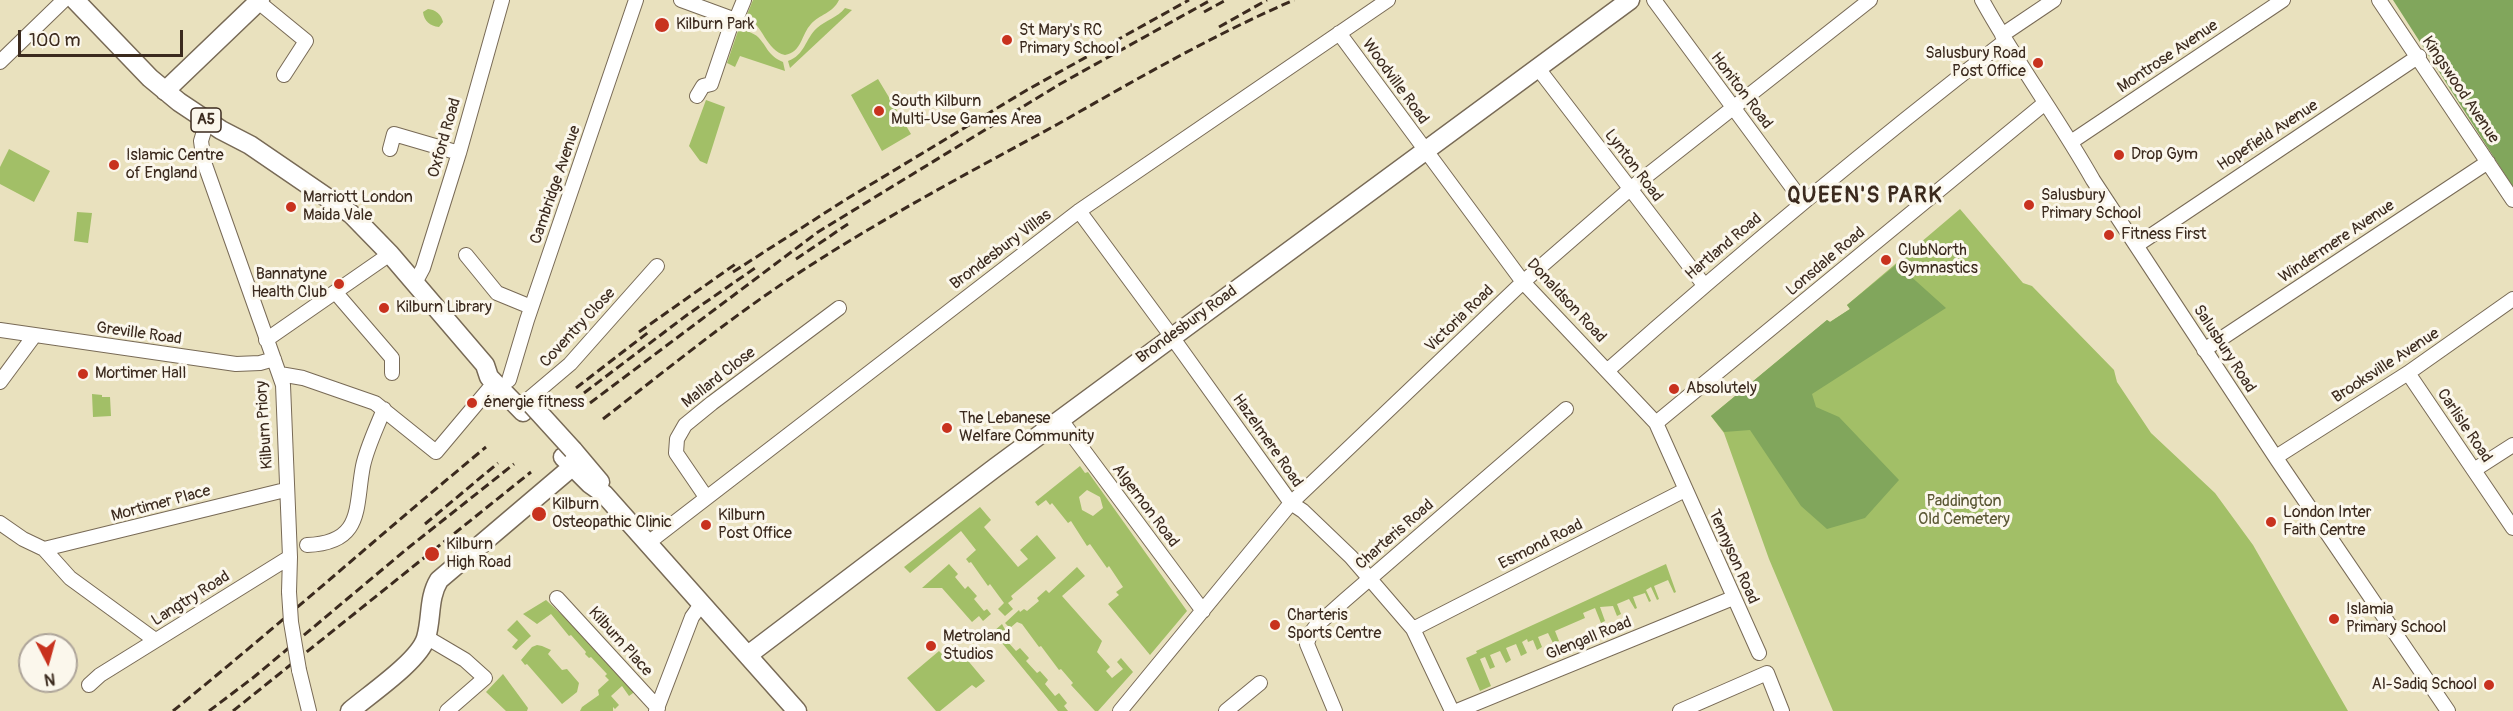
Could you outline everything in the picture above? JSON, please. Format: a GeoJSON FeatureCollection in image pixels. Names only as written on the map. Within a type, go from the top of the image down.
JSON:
{"type":"FeatureCollection","features":[{"type":"Feature","properties":{"kind":"main road","name":"A5"},"geometry":{"type":"LineString","coordinates":[[75,0],[165,91],[214,126],[250,145],[351,214],[390,254],[497,377]]}},
{"type":"Feature","properties":{"kind":"main road","name":"Brondesbury Road"},"geometry":{"type":"LineString","coordinates":[[748,656],[1172,337],[1630,0]]}},
{"type":"Feature","properties":{"kind":"main road"},"geometry":{"type":"LineString","coordinates":[[165,91],[258,1]]}},
{"type":"Feature","properties":{"kind":"main road"},"geometry":{"type":"LineString","coordinates":[[497,377],[569,458],[599,478],[604,494],[797,711]]}},
{"type":"Feature","properties":{"kind":"main road"},"geometry":{"type":"LineString","coordinates":[[350,711],[420,652],[426,637],[432,595],[440,580],[569,458]]}},
{"type":"Feature","properties":{"kind":"street"},"geometry":{"type":"LineString","coordinates":[[0,62],[64,0]]}},
{"type":"Feature","properties":{"kind":"street","name":"Oxford Road"},"geometry":{"type":"LineString","coordinates":[[415,283],[423,268],[459,153],[502,0]]}},
{"type":"Feature","properties":{"kind":"street","name":"Cambridge Avenue"},"geometry":{"type":"LineString","coordinates":[[497,377],[531,307],[636,0]]}},
{"type":"Feature","properties":{"kind":"street"},"geometry":{"type":"LineString","coordinates":[[681,0],[733,19]]}},
{"type":"Feature","properties":{"kind":"street"},"geometry":{"type":"LineString","coordinates":[[697,96],[703,86],[711,84],[733,19],[737,17],[744,0]]}},
{"type":"Feature","properties":{"kind":"street","name":"Brondesbury Villas"},"geometry":{"type":"LineString","coordinates":[[648,543],[706,496],[1079,211],[1388,0]]}},
{"type":"Feature","properties":{"kind":"street","name":"Honiton Road"},"geometry":{"type":"LineString","coordinates":[[1654,0],[1803,202]]}},
{"type":"Feature","properties":{"kind":"street","name":"Victoria Road"},"geometry":{"type":"LineString","coordinates":[[1120,711],[1290,503],[1523,282],[1630,189],[1870,0]]}},
{"type":"Feature","properties":{"kind":"street","name":"Salusbury Road"},"geometry":{"type":"LineString","coordinates":[[1982,0],[2003,38],[2093,180],[2204,350],[2448,711]]}},
{"type":"Feature","properties":{"kind":"street","name":"Hartland Road"},"geometry":{"type":"LineString","coordinates":[[1608,370],[1704,285],[1888,131],[2054,0]]}},
{"type":"Feature","properties":{"kind":"street","name":"Montrose Avenue"},"geometry":{"type":"LineString","coordinates":[[2071,142],[2283,0]]}},
{"type":"Feature","properties":{"kind":"street","name":"Kingswood Avenue"},"geometry":{"type":"LineString","coordinates":[[2379,0],[2513,200]]}},
{"type":"Feature","properties":{"kind":"street"},"geometry":{"type":"LineString","coordinates":[[258,1],[306,41],[284,75]]}},
{"type":"Feature","properties":{"kind":"street","name":"Woodville Road"},"geometry":{"type":"LineString","coordinates":[[1339,33],[1425,150]]}},
{"type":"Feature","properties":{"kind":"street","name":"Hopefield Avenue"},"geometry":{"type":"LineString","coordinates":[[2137,245],[2419,57]]}},
{"type":"Feature","properties":{"kind":"street","name":"Lynton Road"},"geometry":{"type":"LineString","coordinates":[[1537,67],[1704,285]]}},
{"type":"Feature","properties":{"kind":"street","name":"Lonsdale Road"},"geometry":{"type":"LineString","coordinates":[[1656,423],[2045,103]]}},
{"type":"Feature","properties":{"kind":"street","name":"Kilburn Priory"},"geometry":{"type":"LineString","coordinates":[[214,126],[201,141],[204,162],[283,386],[291,622],[309,711]]}},
{"type":"Feature","properties":{"kind":"street"},"geometry":{"type":"LineString","coordinates":[[390,149],[394,134],[459,153]]}},
{"type":"Feature","properties":{"kind":"street","name":"Donaldson Road"},"geometry":{"type":"LineString","coordinates":[[1425,150],[1523,282],[1656,423],[1678,475]]}},
{"type":"Feature","properties":{"kind":"street","name":"Windermere Avenue"},"geometry":{"type":"LineString","coordinates":[[2204,350],[2488,162]]}},
{"type":"Feature","properties":{"kind":"street","name":"Hazelmere Road"},"geometry":{"type":"LineString","coordinates":[[1079,211],[1290,503],[1311,518],[1351,557],[1413,629],[1452,711]]}},
{"type":"Feature","properties":{"kind":"street"},"geometry":{"type":"LineString","coordinates":[[266,340],[390,254]]}},
{"type":"Feature","properties":{"kind":"street"},"geometry":{"type":"LineString","coordinates":[[466,255],[497,292],[531,307]]}},
{"type":"Feature","properties":{"kind":"street","name":"Coventry Close"},"geometry":{"type":"LineString","coordinates":[[522,405],[570,364],[657,266]]}},
{"type":"Feature","properties":{"kind":"street"},"geometry":{"type":"LineString","coordinates":[[336,293],[392,358],[392,373]]}},
{"type":"Feature","properties":{"kind":"street","name":"Brooksville Avenue"},"geometry":{"type":"LineString","coordinates":[[2276,457],[2408,373],[2513,299]]}},
{"type":"Feature","properties":{"kind":"street","name":"Mallard Close"},"geometry":{"type":"LineString","coordinates":[[706,496],[676,453],[677,439],[682,429],[712,402],[839,308]]}},
{"type":"Feature","properties":{"kind":"street","name":"Greville Road"},"geometry":{"type":"LineString","coordinates":[[0,330],[236,364],[260,363],[273,359]]}},
{"type":"Feature","properties":{"kind":"street"},"geometry":{"type":"LineString","coordinates":[[0,382],[34,336]]}},
{"type":"Feature","properties":{"kind":"street","name":"Carlisle Road"},"geometry":{"type":"LineString","coordinates":[[2408,373],[2513,528]]}},
{"type":"Feature","properties":{"kind":"street"},"geometry":{"type":"LineString","coordinates":[[280,374],[303,378],[375,403],[436,452],[497,377]]}},
{"type":"Feature","properties":{"kind":"street"},"geometry":{"type":"LineString","coordinates":[[307,545],[324,545],[339,537],[352,525],[360,499],[363,465],[384,409]]}},
{"type":"Feature","properties":{"kind":"street","name":"Charteris Road"},"geometry":{"type":"LineString","coordinates":[[1335,711],[1307,644],[1316,626],[1566,409]]}},
{"type":"Feature","properties":{"kind":"street","name":"Algernon Road"},"geometry":{"type":"LineString","coordinates":[[1061,420],[1203,611]]}},
{"type":"Feature","properties":{"kind":"street"},"geometry":{"type":"LineString","coordinates":[[2474,470],[2513,445]]}},
{"type":"Feature","properties":{"kind":"street","name":"Tennyson Road"},"geometry":{"type":"LineString","coordinates":[[1678,475],[1759,653]]}},
{"type":"Feature","properties":{"kind":"street","name":"Mortimer Place"},"geometry":{"type":"LineString","coordinates":[[44,549],[285,490]]}},
{"type":"Feature","properties":{"kind":"street","name":"Esmond Road"},"geometry":{"type":"LineString","coordinates":[[1413,629],[1685,490]]}},
{"type":"Feature","properties":{"kind":"street"},"geometry":{"type":"LineString","coordinates":[[0,523],[23,539],[44,549],[70,578],[155,640]]}},
{"type":"Feature","properties":{"kind":"street","name":"Langtry Road"},"geometry":{"type":"LineString","coordinates":[[89,685],[155,640],[290,558]]}},
{"type":"Feature","properties":{"kind":"street","name":"Kilburn Place"},"geometry":{"type":"LineString","coordinates":[[557,598],[657,709]]}},
{"type":"Feature","properties":{"kind":"street","name":"Glengall Road"},"geometry":{"type":"LineString","coordinates":[[1457,711],[1733,598]]}},
{"type":"Feature","properties":{"kind":"street"},"geometry":{"type":"LineString","coordinates":[[657,709],[692,617],[702,603]]}},
{"type":"Feature","properties":{"kind":"street"},"geometry":{"type":"LineString","coordinates":[[426,637],[465,660],[485,678],[447,711]]}},
{"type":"Feature","properties":{"kind":"street"},"geometry":{"type":"LineString","coordinates":[[1680,711],[1767,673],[1782,711]]}},
{"type":"Feature","properties":{"kind":"street"},"geometry":{"type":"LineString","coordinates":[[1226,711],[1260,683]]}},
{"type":"Feature","properties":{"kind":"green space"},"geometry":{"type":"Polygon","coordinates":[[[753,0],[839,0],[833,8],[811,24],[798,47],[785,55],[773,48],[757,25],[746,17],[753,0]]]}},
{"type":"Feature","properties":{"kind":"green space"},"geometry":{"type":"Polygon","coordinates":[[[2393,0],[2513,0],[2513,187],[2393,0]]]}},
{"type":"Feature","properties":{"kind":"green space"},"geometry":{"type":"Polygon","coordinates":[[[845,8],[852,10],[790,68],[788,61],[798,55],[813,32],[845,8]]]}},
{"type":"Feature","properties":{"kind":"green space"},"geometry":{"type":"Polygon","coordinates":[[[428,9],[436,11],[441,17],[443,22],[439,27],[433,26],[426,20],[423,12],[428,9]]]}},
{"type":"Feature","properties":{"kind":"green space"},"geometry":{"type":"Polygon","coordinates":[[[739,28],[758,37],[771,54],[783,62],[785,71],[740,56],[735,67],[727,63],[739,28]]]}},
{"type":"Feature","properties":{"kind":"green space","name":"South Kilburn Multi-Use Games Area"},"geometry":{"type":"Polygon","coordinates":[[[878,79],[911,134],[882,151],[851,95],[878,79]]]}},
{"type":"Feature","properties":{"kind":"green space"},"geometry":{"type":"Polygon","coordinates":[[[706,100],[725,107],[707,164],[700,161],[689,146],[706,100]]]}},
{"type":"Feature","properties":{"kind":"green space"},"geometry":{"type":"Polygon","coordinates":[[[9,149],[50,171],[34,202],[0,184],[0,167],[9,149]]]}},
{"type":"Feature","properties":{"kind":"green space","name":"Paddington Old Cemetery"},"geometry":{"type":"Polygon","coordinates":[[[1960,209],[2023,283],[2032,286],[2114,370],[2117,382],[2151,433],[2215,493],[2253,545],[2348,711],[1833,711],[1769,559],[1724,433],[1711,416],[1827,320],[1830,322],[1850,309],[1847,305],[1960,209]]]}},
{"type":"Feature","properties":{"kind":"green space"},"geometry":{"type":"Polygon","coordinates":[[[77,212],[92,213],[88,243],[74,241],[77,212]]]}},
{"type":"Feature","properties":{"kind":"green space"},"geometry":{"type":"Polygon","coordinates":[[[1897,264],[1946,308],[1812,394],[1816,407],[1839,417],[1899,480],[1865,518],[1827,529],[1801,506],[1750,430],[1724,432],[1711,416],[1827,320],[1830,322],[1850,309],[1847,305],[1897,264]]]}},
{"type":"Feature","properties":{"kind":"green space"},"geometry":{"type":"Polygon","coordinates":[[[92,394],[110,397],[111,416],[93,417],[92,394]]]}},
{"type":"Feature","properties":{"kind":"green space"},"geometry":{"type":"Polygon","coordinates":[[[1080,466],[1085,473],[1088,472],[1187,611],[1150,655],[1108,604],[1119,595],[1116,592],[1123,587],[1109,566],[1107,568],[1090,544],[1087,546],[1071,521],[1068,523],[1052,503],[1050,505],[1046,500],[1038,506],[1035,502],[1080,466]],[[1087,490],[1079,497],[1082,510],[1093,516],[1103,508],[1100,497],[1087,490]]]}},
{"type":"Feature","properties":{"kind":"green space"},"geometry":{"type":"Polygon","coordinates":[[[980,507],[991,520],[984,527],[1018,567],[1028,559],[1020,550],[1037,535],[1056,558],[1011,596],[1013,599],[1008,603],[1013,609],[1005,616],[998,609],[1004,603],[990,584],[988,586],[971,562],[969,563],[966,559],[976,550],[961,531],[910,573],[904,567],[980,507]]]}},
{"type":"Feature","properties":{"kind":"green space"},"geometry":{"type":"Polygon","coordinates":[[[949,564],[958,574],[955,577],[965,589],[968,586],[977,596],[974,599],[984,611],[987,609],[991,614],[983,621],[979,616],[972,622],[942,588],[922,588],[949,564]]]}},
{"type":"Feature","properties":{"kind":"green space"},"geometry":{"type":"Polygon","coordinates":[[[1666,564],[1676,592],[1674,593],[1668,580],[1654,586],[1659,599],[1657,600],[1651,587],[1646,590],[1651,601],[1649,602],[1645,593],[1633,597],[1637,608],[1635,609],[1629,599],[1617,604],[1621,614],[1617,616],[1613,606],[1600,607],[1605,621],[1601,623],[1595,608],[1583,613],[1585,618],[1555,631],[1559,641],[1553,643],[1548,633],[1538,637],[1542,647],[1537,650],[1533,640],[1528,642],[1527,639],[1522,642],[1527,653],[1521,656],[1516,644],[1506,648],[1511,660],[1506,663],[1500,651],[1490,655],[1495,667],[1490,669],[1485,657],[1480,659],[1491,686],[1480,691],[1466,658],[1477,653],[1476,651],[1666,564]]]}},
{"type":"Feature","properties":{"kind":"green space"},"geometry":{"type":"Polygon","coordinates":[[[1077,567],[1085,576],[1062,596],[1102,641],[1097,652],[1110,667],[1106,671],[1112,678],[1123,669],[1117,662],[1121,658],[1133,672],[1098,711],[1095,711],[1071,685],[1073,683],[1061,669],[1059,670],[1041,646],[1039,647],[1022,624],[1017,622],[1010,628],[1005,623],[1019,610],[1020,612],[1024,609],[1027,611],[1039,601],[1037,598],[1046,590],[1049,593],[1077,567]]]}},
{"type":"Feature","properties":{"kind":"green space"},"geometry":{"type":"Polygon","coordinates":[[[546,600],[637,685],[637,690],[629,696],[622,686],[611,696],[619,705],[615,709],[613,707],[613,711],[580,711],[599,695],[598,690],[609,680],[605,676],[607,674],[591,657],[585,654],[586,652],[551,614],[537,624],[523,614],[546,600]]]}},
{"type":"Feature","properties":{"kind":"green space"},"geometry":{"type":"Polygon","coordinates":[[[517,620],[531,636],[516,650],[512,647],[518,640],[507,630],[517,620]]]}},
{"type":"Feature","properties":{"kind":"green space"},"geometry":{"type":"Polygon","coordinates":[[[1002,624],[1009,637],[1006,640],[1016,651],[1020,648],[1029,658],[1026,661],[1037,673],[1040,671],[1048,680],[1045,684],[1055,696],[1059,693],[1067,703],[1064,706],[1068,711],[1058,711],[993,632],[1002,624]]]}},
{"type":"Feature","properties":{"kind":"green space"},"geometry":{"type":"Polygon","coordinates":[[[954,644],[985,681],[976,688],[972,685],[940,711],[936,711],[907,678],[939,651],[942,654],[954,644]]]}},
{"type":"Feature","properties":{"kind":"green space"},"geometry":{"type":"Polygon","coordinates":[[[537,645],[551,650],[548,654],[562,670],[567,669],[579,683],[577,692],[562,704],[521,660],[532,647],[537,645]]]}},
{"type":"Feature","properties":{"kind":"green space"},"geometry":{"type":"Polygon","coordinates":[[[503,674],[528,708],[527,711],[506,711],[486,692],[503,674]]]}},
{"type":"Feature","properties":{"kind":"railway"},"geometry":{"type":"LineString","coordinates":[[733,272],[845,200],[1027,90],[1189,0]]}},
{"type":"Feature","properties":{"kind":"railway"},"geometry":{"type":"LineString","coordinates":[[590,403],[818,232],[1060,84],[1211,0]]}},
{"type":"Feature","properties":{"kind":"railway"},"geometry":{"type":"LineString","coordinates":[[1204,12],[1226,0]]}},
{"type":"Feature","properties":{"kind":"railway"},"geometry":{"type":"LineString","coordinates":[[1219,27],[1267,0]]}},
{"type":"Feature","properties":{"kind":"railway"},"geometry":{"type":"LineString","coordinates":[[603,419],[743,311],[856,237],[1175,59],[1294,0]]}},
{"type":"Feature","properties":{"kind":"railway"},"geometry":{"type":"LineString","coordinates":[[796,259],[848,224]]}},
{"type":"Feature","properties":{"kind":"railway"},"geometry":{"type":"LineString","coordinates":[[639,332],[737,263]]}},
{"type":"Feature","properties":{"kind":"railway"},"geometry":{"type":"LineString","coordinates":[[584,393],[687,315],[758,266]]}},
{"type":"Feature","properties":{"kind":"railway"},"geometry":{"type":"LineString","coordinates":[[576,388],[650,331]]}},
{"type":"Feature","properties":{"kind":"railway"},"geometry":{"type":"LineString","coordinates":[[173,711],[486,447]]}},
{"type":"Feature","properties":{"kind":"railway"},"geometry":{"type":"LineString","coordinates":[[425,524],[498,463]]}},
{"type":"Feature","properties":{"kind":"railway"},"geometry":{"type":"LineString","coordinates":[[209,711],[254,677],[408,548],[514,464]]}},
{"type":"Feature","properties":{"kind":"railway"},"geometry":{"type":"LineString","coordinates":[[233,711],[531,472]]}},
{"type":"Feature","properties":{"kind":"place","name":"Kilburn Park"},"geometry":{"type":"Point","coordinates":[662,25]}},
{"type":"Feature","properties":{"kind":"place","name":"St Mary's RC Primary School"},"geometry":{"type":"Point","coordinates":[1007,40]}},
{"type":"Feature","properties":{"kind":"place","name":"Salusbury Road Post Office"},"geometry":{"type":"Point","coordinates":[2038,63]}},
{"type":"Feature","properties":{"kind":"place","name":"South Kilburn Multi-Use Games Area"},"geometry":{"type":"Point","coordinates":[879,111]}},
{"type":"Feature","properties":{"kind":"place","name":"Drop Gym"},"geometry":{"type":"Point","coordinates":[2119,155]}},
{"type":"Feature","properties":{"kind":"place","name":"Islamic Centre of England"},"geometry":{"type":"Point","coordinates":[114,165]}},
{"type":"Feature","properties":{"kind":"place","name":"Salusbury Primary School"},"geometry":{"type":"Point","coordinates":[2029,205]}},
{"type":"Feature","properties":{"kind":"place","name":"Marriott London Maida Vale"},"geometry":{"type":"Point","coordinates":[291,207]}},
{"type":"Feature","properties":{"kind":"place","name":"Fitness First"},"geometry":{"type":"Point","coordinates":[2109,235]}},
{"type":"Feature","properties":{"kind":"place","name":"ClubNorth Gymnastics"},"geometry":{"type":"Point","coordinates":[1886,260]}},
{"type":"Feature","properties":{"kind":"place","name":"Bannatyne Health Club"},"geometry":{"type":"Point","coordinates":[339,284]}},
{"type":"Feature","properties":{"kind":"place","name":"Kilburn Library"},"geometry":{"type":"Point","coordinates":[384,308]}},
{"type":"Feature","properties":{"kind":"place","name":"Mortimer Hall"},"geometry":{"type":"Point","coordinates":[83,374]}},
{"type":"Feature","properties":{"kind":"place","name":"Absolutely"},"geometry":{"type":"Point","coordinates":[1674,389]}},
{"type":"Feature","properties":{"kind":"place","name":"énergie fitness"},"geometry":{"type":"Point","coordinates":[472,403]}},
{"type":"Feature","properties":{"kind":"place","name":"The Lebanese Welfare Community"},"geometry":{"type":"Point","coordinates":[947,428]}},
{"type":"Feature","properties":{"kind":"place","name":"Kilburn Osteopathic Clinic"},"geometry":{"type":"Point","coordinates":[539,514]}},
{"type":"Feature","properties":{"kind":"place","name":"London Inter Faith Centre"},"geometry":{"type":"Point","coordinates":[2271,522]}},
{"type":"Feature","properties":{"kind":"place","name":"Kilburn Post Office"},"geometry":{"type":"Point","coordinates":[706,525]}},
{"type":"Feature","properties":{"kind":"place","name":"Kilburn High Road"},"geometry":{"type":"Point","coordinates":[432,554]}},
{"type":"Feature","properties":{"kind":"place","name":"Islamia Primary School"},"geometry":{"type":"Point","coordinates":[2334,619]}},
{"type":"Feature","properties":{"kind":"place","name":"Charteris Sports Centre"},"geometry":{"type":"Point","coordinates":[1275,625]}},
{"type":"Feature","properties":{"kind":"place","name":"Metroland Studios"},"geometry":{"type":"Point","coordinates":[931,646]}},
{"type":"Feature","properties":{"kind":"place","name":"Al-Sadiq School"},"geometry":{"type":"Point","coordinates":[2489,685]}},
{"type":"Feature","properties":{"kind":"district","name":"QUEEN'S PARK"},"geometry":{"type":"Point","coordinates":[1865,196]}}]}
